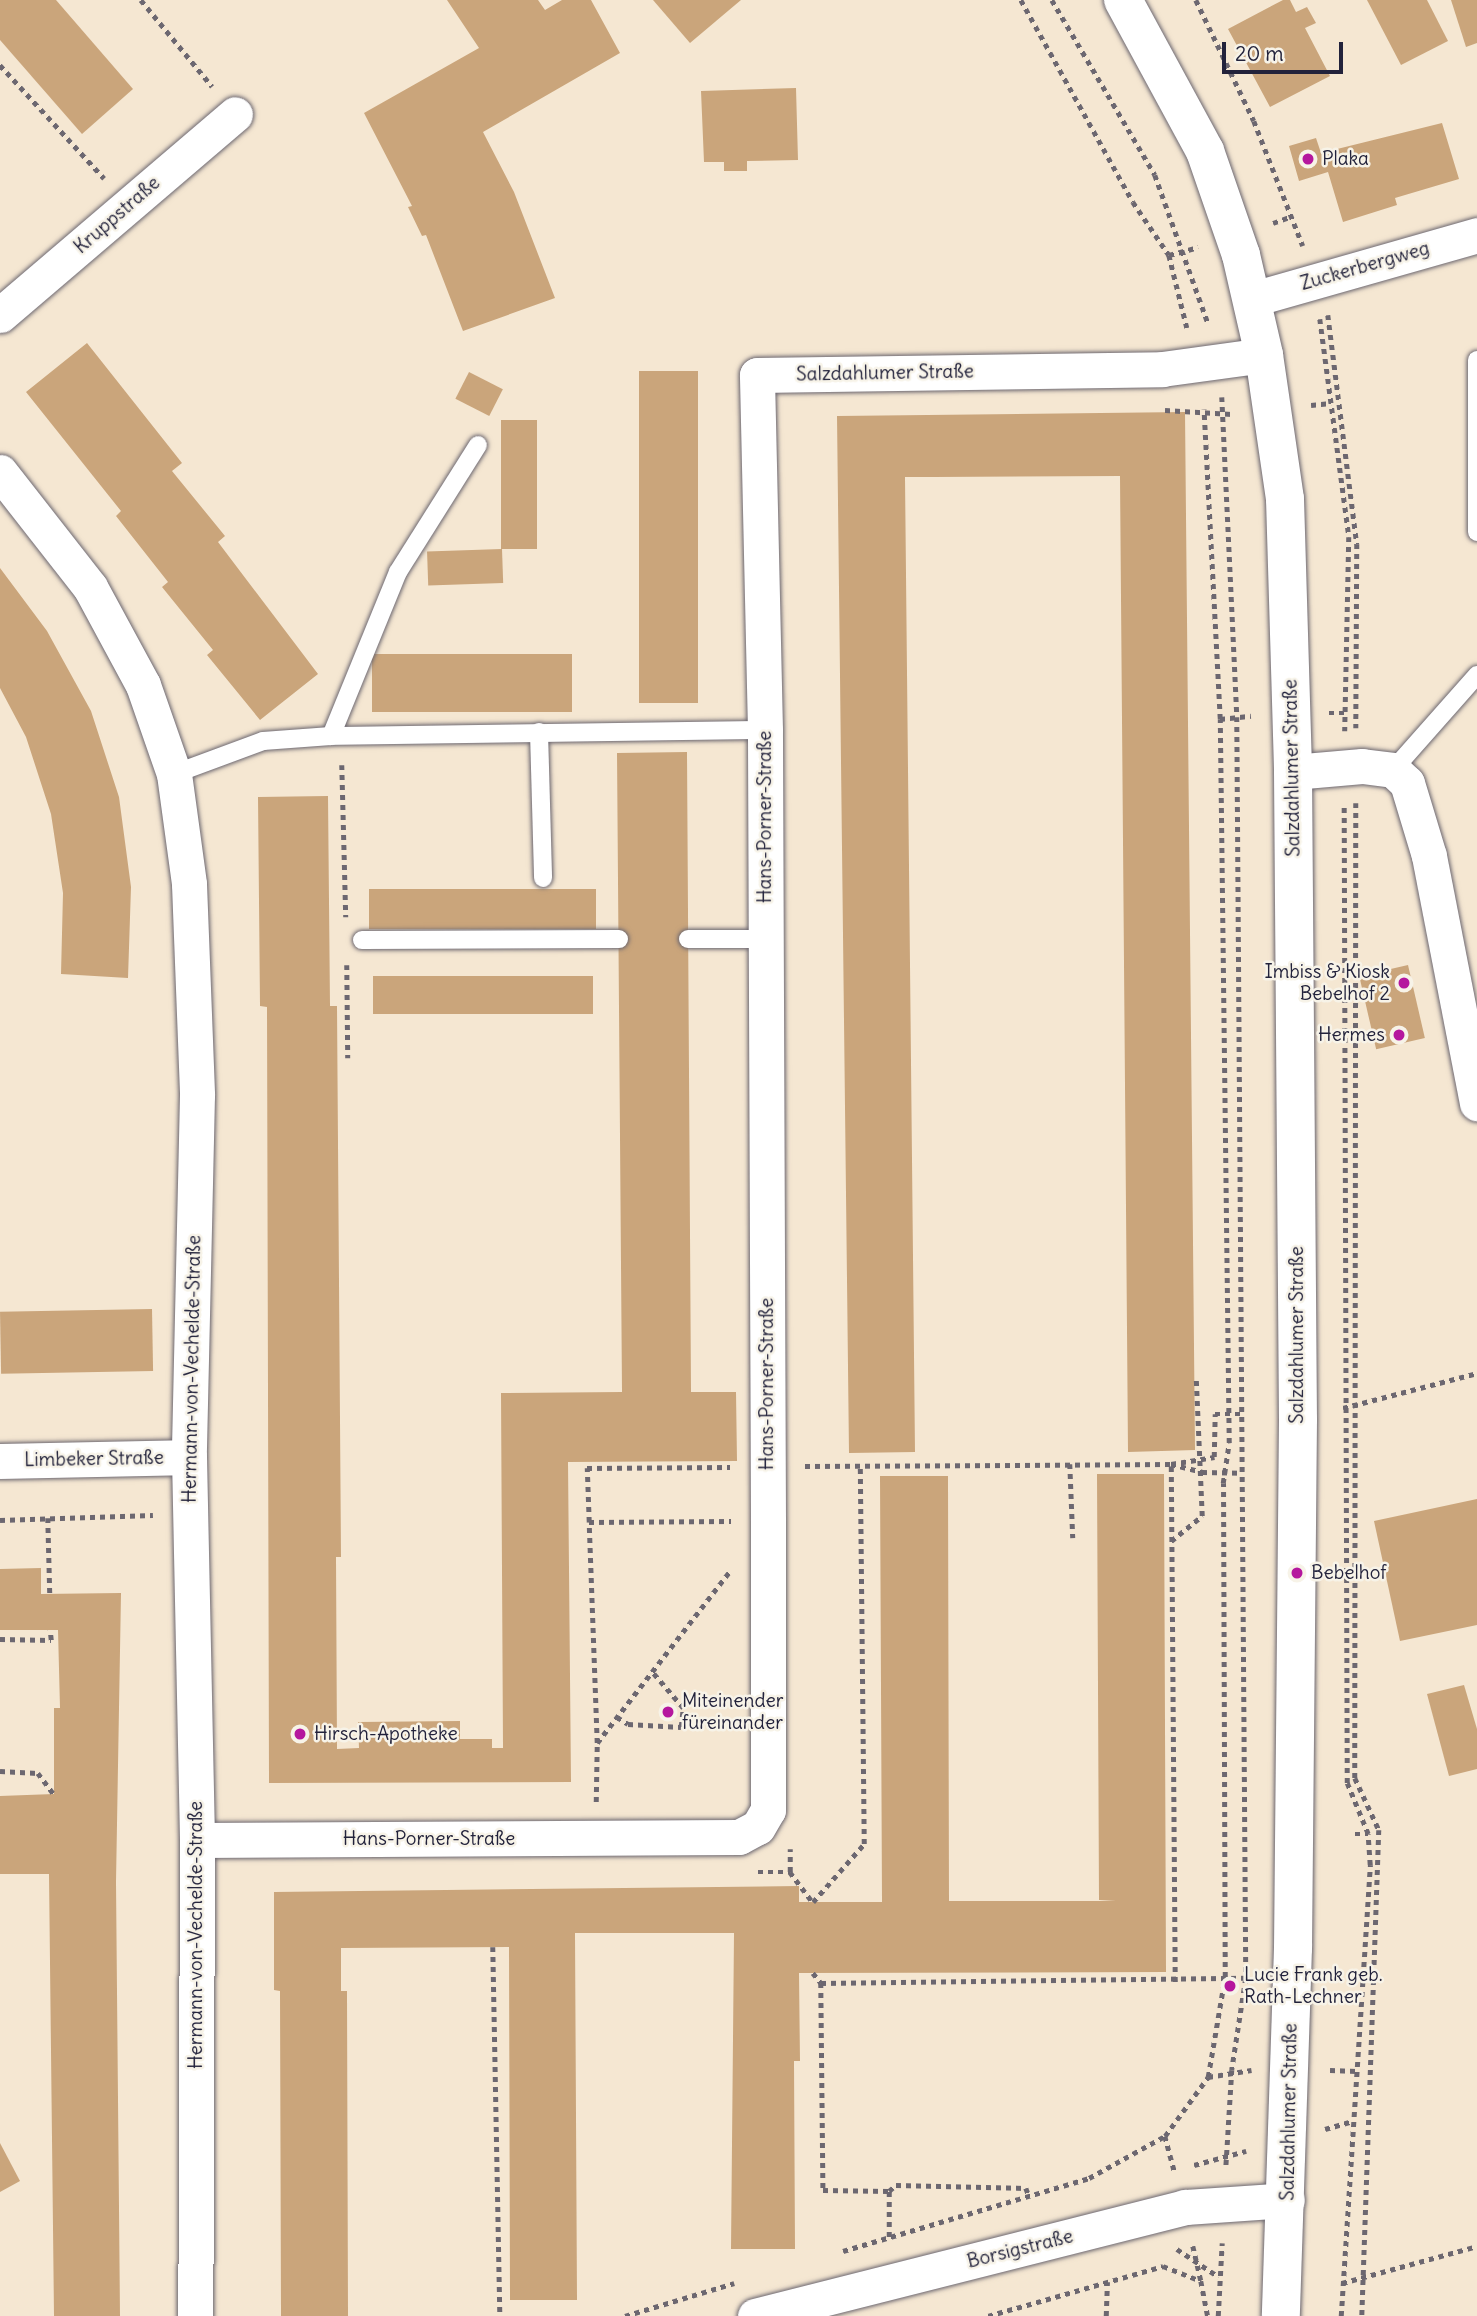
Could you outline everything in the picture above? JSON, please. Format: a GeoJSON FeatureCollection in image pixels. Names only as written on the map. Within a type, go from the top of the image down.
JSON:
{"type":"FeatureCollection","features":[{"type":"Feature","properties":{"kind":"main road","name":"Salzdahlumer Straße"},"geometry":{"type":"LineString","coordinates":[[1123,0],[1205,151],[1253,299],[1285,499],[1293,772],[1298,1559],[1287,2200],[1281,2316]]}},
{"type":"Feature","properties":{"kind":"street","name":"Kruppstraße"},"geometry":{"type":"LineString","coordinates":[[0,315],[235,114]]}},
{"type":"Feature","properties":{"kind":"street","name":"Zuckerbergweg"},"geometry":{"type":"LineString","coordinates":[[1253,299],[1320,277],[1477,235]]}},
{"type":"Feature","properties":{"kind":"street","name":"Salzdahlumer Straße"},"geometry":{"type":"LineString","coordinates":[[757,375],[1206,363],[1264,355]]}},
{"type":"Feature","properties":{"kind":"street","name":"Hans-Porner-Straße"},"geometry":{"type":"LineString","coordinates":[[197,1840],[739,1837],[758,1827],[768,1810],[765,730],[757,375]]}},
{"type":"Feature","properties":{"kind":"street","name":"Hermann-von-Vechelde-Straße"},"geometry":{"type":"LineString","coordinates":[[0,472],[90,587],[143,685],[174,774],[189,884],[197,1096],[189,1457],[197,1840],[195,2316]]}},
{"type":"Feature","properties":{"kind":"street"},"geometry":{"type":"LineString","coordinates":[[1293,772],[1351,767],[1394,770],[1407,783],[1429,856],[1477,1103]]}},
{"type":"Feature","properties":{"kind":"street","name":"Limbeker Straße"},"geometry":{"type":"LineString","coordinates":[[0,1461],[189,1457]]}},
{"type":"Feature","properties":{"kind":"street","name":"Borsigstraße"},"geometry":{"type":"LineString","coordinates":[[755,2316],[1185,2207],[1287,2200]]}},
{"type":"Feature","properties":{"kind":"lane"},"geometry":{"type":"LineString","coordinates":[[1477,360],[1477,532]]}},
{"type":"Feature","properties":{"kind":"lane"},"geometry":{"type":"LineString","coordinates":[[336,735],[398,572],[478,445]]}},
{"type":"Feature","properties":{"kind":"lane"},"geometry":{"type":"LineString","coordinates":[[1394,770],[1477,676]]}},
{"type":"Feature","properties":{"kind":"lane"},"geometry":{"type":"LineString","coordinates":[[174,774],[264,741],[336,735],[765,730]]}},
{"type":"Feature","properties":{"kind":"lane"},"geometry":{"type":"LineString","coordinates":[[539,732],[543,878]]}},
{"type":"Feature","properties":{"kind":"lane"},"geometry":{"type":"LineString","coordinates":[[362,940],[619,939]]}},
{"type":"Feature","properties":{"kind":"lane"},"geometry":{"type":"LineString","coordinates":[[688,939],[766,939]]}},
{"type":"Feature","properties":{"kind":"path"},"geometry":{"type":"LineString","coordinates":[[141,0],[235,114]]}},
{"type":"Feature","properties":{"kind":"path"},"geometry":{"type":"LineString","coordinates":[[1021,0],[1133,202],[1169,256],[1226,415],[1237,717],[1246,1978],[1232,2070],[1218,2316]]}},
{"type":"Feature","properties":{"kind":"path"},"geometry":{"type":"LineString","coordinates":[[839,2252],[1089,2178],[1165,2136],[1209,2077],[1225,1977],[1224,1473],[1229,1414],[1220,719],[1204,410],[1204,302],[1155,175],[1052,0]]}},
{"type":"Feature","properties":{"kind":"path"},"geometry":{"type":"LineString","coordinates":[[1196,0],[1254,121],[1320,277],[1357,544],[1351,767],[1343,1408],[1347,1783],[1368,1834],[1364,1978],[1341,2316]]}},
{"type":"Feature","properties":{"kind":"path"},"geometry":{"type":"LineString","coordinates":[[0,65],[129,205]]}},
{"type":"Feature","properties":{"kind":"path"},"geometry":{"type":"LineString","coordinates":[[1320,277],[1349,537],[1355,1777],[1379,1830],[1362,2316]]}},
{"type":"Feature","properties":{"kind":"path"},"geometry":{"type":"LineString","coordinates":[[1163,410],[1204,410],[1226,415]]}},
{"type":"Feature","properties":{"kind":"path"},"geometry":{"type":"LineString","coordinates":[[336,735],[346,923]]}},
{"type":"Feature","properties":{"kind":"path"},"geometry":{"type":"LineString","coordinates":[[346,950],[348,1058]]}},
{"type":"Feature","properties":{"kind":"path"},"geometry":{"type":"LineString","coordinates":[[1343,1408],[1477,1373]]}},
{"type":"Feature","properties":{"kind":"path"},"geometry":{"type":"LineString","coordinates":[[1171,1542],[1202,1516],[1202,1472],[1197,1457],[1196,1378]]}},
{"type":"Feature","properties":{"kind":"path"},"geometry":{"type":"LineString","coordinates":[[1171,1464],[1197,1457],[1214,1457],[1215,1414],[1240,1414]]}},
{"type":"Feature","properties":{"kind":"path"},"geometry":{"type":"LineString","coordinates":[[1070,1464],[1073,1538]]}},
{"type":"Feature","properties":{"kind":"path"},"geometry":{"type":"LineString","coordinates":[[595,1838],[597,1743],[586,1468],[1171,1464],[1202,1472],[1241,1473]]}},
{"type":"Feature","properties":{"kind":"path"},"geometry":{"type":"LineString","coordinates":[[1171,1464],[1175,1982]]}},
{"type":"Feature","properties":{"kind":"path"},"geometry":{"type":"LineString","coordinates":[[790,1844],[790,1872],[813,1902],[864,1844],[860,1465]]}},
{"type":"Feature","properties":{"kind":"path"},"geometry":{"type":"LineString","coordinates":[[0,1520],[162,1515]]}},
{"type":"Feature","properties":{"kind":"path"},"geometry":{"type":"LineString","coordinates":[[48,1518],[50,1594]]}},
{"type":"Feature","properties":{"kind":"path"},"geometry":{"type":"LineString","coordinates":[[589,1522],[768,1521]]}},
{"type":"Feature","properties":{"kind":"path"},"geometry":{"type":"LineString","coordinates":[[597,1743],[768,1521]]}},
{"type":"Feature","properties":{"kind":"path"},"geometry":{"type":"LineString","coordinates":[[0,1639],[51,1640],[50,1630]]}},
{"type":"Feature","properties":{"kind":"path"},"geometry":{"type":"LineString","coordinates":[[617,1717],[628,1724],[681,1727],[683,1708],[652,1672]]}},
{"type":"Feature","properties":{"kind":"path"},"geometry":{"type":"LineString","coordinates":[[0,1772],[38,1773],[54,1794]]}},
{"type":"Feature","properties":{"kind":"path"},"geometry":{"type":"LineString","coordinates":[[1355,1834],[1368,1834]]}},
{"type":"Feature","properties":{"kind":"path"},"geometry":{"type":"LineString","coordinates":[[750,1872],[790,1872]]}},
{"type":"Feature","properties":{"kind":"path"},"geometry":{"type":"LineString","coordinates":[[494,1947],[500,2316]]}},
{"type":"Feature","properties":{"kind":"path"},"geometry":{"type":"LineString","coordinates":[[813,1973],[821,1983],[823,2190],[889,2192]]}},
{"type":"Feature","properties":{"kind":"path"},"geometry":{"type":"LineString","coordinates":[[821,1983],[1175,1982],[1225,1977],[1246,1978]]}},
{"type":"Feature","properties":{"kind":"path"},"geometry":{"type":"LineString","coordinates":[[1351,1978],[1364,1978]]}},
{"type":"Feature","properties":{"kind":"path"},"geometry":{"type":"LineString","coordinates":[[889,2237],[889,2192],[896,2185],[1026,2188],[1028,2196]]}},
{"type":"Feature","properties":{"kind":"path"},"geometry":{"type":"LineString","coordinates":[[1342,2283],[1477,2246]]}},
{"type":"Feature","properties":{"kind":"path"},"geometry":{"type":"LineString","coordinates":[[988,2316],[1163,2266],[1202,2281],[1209,2316]]}},
{"type":"Feature","properties":{"kind":"path"},"geometry":{"type":"LineString","coordinates":[[625,2316],[739,2281]]}},
{"type":"Feature","properties":{"kind":"path"},"geometry":{"type":"LineString","coordinates":[[1106,2316],[1107,2282]]}},
{"type":"Feature","properties":{"kind":"building"},"geometry":{"type":"Polygon","coordinates":[[[0,0],[56,0],[133,89],[82,134],[0,40],[0,0]]]}},
{"type":"Feature","properties":{"kind":"building"},"geometry":{"type":"Polygon","coordinates":[[[447,0],[538,0],[545,10],[562,0],[591,0],[620,53],[483,132],[514,192],[555,298],[463,331],[426,235],[422,236],[408,207],[412,206],[364,113],[479,48],[447,0]]]}},
{"type":"Feature","properties":{"kind":"building"},"geometry":{"type":"Polygon","coordinates":[[[653,0],[741,0],[690,43],[653,0]]]}},
{"type":"Feature","properties":{"kind":"building"},"geometry":{"type":"Polygon","coordinates":[[[1283,0],[1290,0],[1296,12],[1307,7],[1316,23],[1305,28],[1330,76],[1270,107],[1228,29],[1283,0]]]}},
{"type":"Feature","properties":{"kind":"building"},"geometry":{"type":"Polygon","coordinates":[[[1367,0],[1427,0],[1448,41],[1401,65],[1367,0]]]}},
{"type":"Feature","properties":{"kind":"building"},"geometry":{"type":"Polygon","coordinates":[[[1451,0],[1477,0],[1477,43],[1466,47],[1451,0]]]}},
{"type":"Feature","properties":{"kind":"building"},"geometry":{"type":"Polygon","coordinates":[[[796,88],[798,160],[747,161],[747,171],[724,171],[724,162],[704,162],[701,91],[796,88]]]}},
{"type":"Feature","properties":{"kind":"building"},"geometry":{"type":"Polygon","coordinates":[[[1442,123],[1459,179],[1395,198],[1397,205],[1343,222],[1328,172],[1299,181],[1289,146],[1316,138],[1321,153],[1442,123]]]}},
{"type":"Feature","properties":{"kind":"building"},"geometry":{"type":"Polygon","coordinates":[[[87,343],[182,463],[172,471],[225,536],[218,542],[318,674],[260,720],[207,655],[213,650],[162,587],[168,582],[116,516],[121,511],[26,392],[87,343]]]}},
{"type":"Feature","properties":{"kind":"building"},"geometry":{"type":"Polygon","coordinates":[[[639,371],[698,371],[698,703],[639,703],[639,371]]]}},
{"type":"Feature","properties":{"kind":"building"},"geometry":{"type":"Polygon","coordinates":[[[469,372],[503,389],[489,416],[455,399],[469,372]]]}},
{"type":"Feature","properties":{"kind":"building"},"geometry":{"type":"Polygon","coordinates":[[[1185,412],[1195,1450],[1128,1452],[1120,476],[905,477],[915,1452],[849,1453],[837,416],[1185,412]]]}},
{"type":"Feature","properties":{"kind":"building"},"geometry":{"type":"Polygon","coordinates":[[[501,420],[537,420],[537,549],[501,549],[501,420]]]}},
{"type":"Feature","properties":{"kind":"building"},"geometry":{"type":"Polygon","coordinates":[[[502,549],[503,583],[428,586],[427,552],[502,549]]]}},
{"type":"Feature","properties":{"kind":"building"},"geometry":{"type":"Polygon","coordinates":[[[0,568],[47,631],[91,711],[119,797],[131,887],[128,978],[61,974],[63,893],[51,814],[26,737],[0,688],[0,568]]]}},
{"type":"Feature","properties":{"kind":"building"},"geometry":{"type":"Polygon","coordinates":[[[372,654],[572,654],[572,712],[372,712],[372,654]]]}},
{"type":"Feature","properties":{"kind":"building"},"geometry":{"type":"Polygon","coordinates":[[[687,752],[691,1392],[736,1392],[737,1461],[568,1462],[571,1782],[269,1783],[267,1007],[260,1006],[258,797],[328,796],[330,1006],[337,1006],[341,1557],[336,1557],[337,1749],[359,1748],[358,1722],[460,1721],[460,1739],[492,1739],[492,1748],[503,1748],[501,1393],[622,1392],[617,753],[687,752]]]}},
{"type":"Feature","properties":{"kind":"building"},"geometry":{"type":"Polygon","coordinates":[[[369,889],[596,889],[596,929],[369,929],[369,889]]]}},
{"type":"Feature","properties":{"kind":"building"},"geometry":{"type":"Polygon","coordinates":[[[1408,965],[1425,1038],[1376,1049],[1359,976],[1408,965]]]}},
{"type":"Feature","properties":{"kind":"building"},"geometry":{"type":"Polygon","coordinates":[[[373,976],[593,976],[593,1014],[373,1014],[373,976]]]}},
{"type":"Feature","properties":{"kind":"building"},"geometry":{"type":"Polygon","coordinates":[[[152,1309],[153,1371],[1,1374],[0,1312],[152,1309]]]}},
{"type":"Feature","properties":{"kind":"building"},"geometry":{"type":"Polygon","coordinates":[[[1097,1474],[1164,1474],[1166,1972],[799,1973],[800,2061],[794,2061],[795,2249],[731,2249],[734,1933],[575,1933],[577,2300],[510,2300],[509,1947],[341,1948],[341,1991],[347,1991],[348,2316],[281,2316],[280,1991],[274,1990],[274,1892],[799,1886],[799,1902],[882,1902],[880,1476],[948,1476],[949,1901],[1116,1901],[1099,1900],[1097,1474]]]}},
{"type":"Feature","properties":{"kind":"building"},"geometry":{"type":"Polygon","coordinates":[[[1477,1499],[1477,1625],[1400,1641],[1374,1521],[1477,1499]]]}},
{"type":"Feature","properties":{"kind":"building"},"geometry":{"type":"Polygon","coordinates":[[[41,1568],[41,1594],[121,1593],[116,1882],[120,2316],[54,2316],[49,1874],[0,1874],[0,1796],[54,1794],[54,1708],[60,1708],[58,1630],[0,1630],[0,1569],[41,1568]]]}},
{"type":"Feature","properties":{"kind":"building"},"geometry":{"type":"Polygon","coordinates":[[[1464,1685],[1477,1729],[1477,1769],[1449,1776],[1427,1694],[1464,1685]]]}},
{"type":"Feature","properties":{"kind":"building"},"geometry":{"type":"Polygon","coordinates":[[[0,2143],[20,2181],[0,2192],[0,2143]]]}},
{"type":"Feature","properties":{"kind":"place","name":"Plaka"},"geometry":{"type":"Point","coordinates":[1308,159]}},
{"type":"Feature","properties":{"kind":"place","name":"Imbiss & Kiosk Bebelhof 2"},"geometry":{"type":"Point","coordinates":[1404,983]}},
{"type":"Feature","properties":{"kind":"place","name":"Hermes"},"geometry":{"type":"Point","coordinates":[1399,1035]}},
{"type":"Feature","properties":{"kind":"place","name":"Bebelhof"},"geometry":{"type":"Point","coordinates":[1297,1573]}},
{"type":"Feature","properties":{"kind":"place","name":"Miteinender füreinander"},"geometry":{"type":"Point","coordinates":[668,1712]}},
{"type":"Feature","properties":{"kind":"place","name":"Hirsch-Apotheke"},"geometry":{"type":"Point","coordinates":[300,1734]}},
{"type":"Feature","properties":{"kind":"place","name":"Lucie Frank geb. Rath-Lechner"},"geometry":{"type":"Point","coordinates":[1230,1986]}}]}
